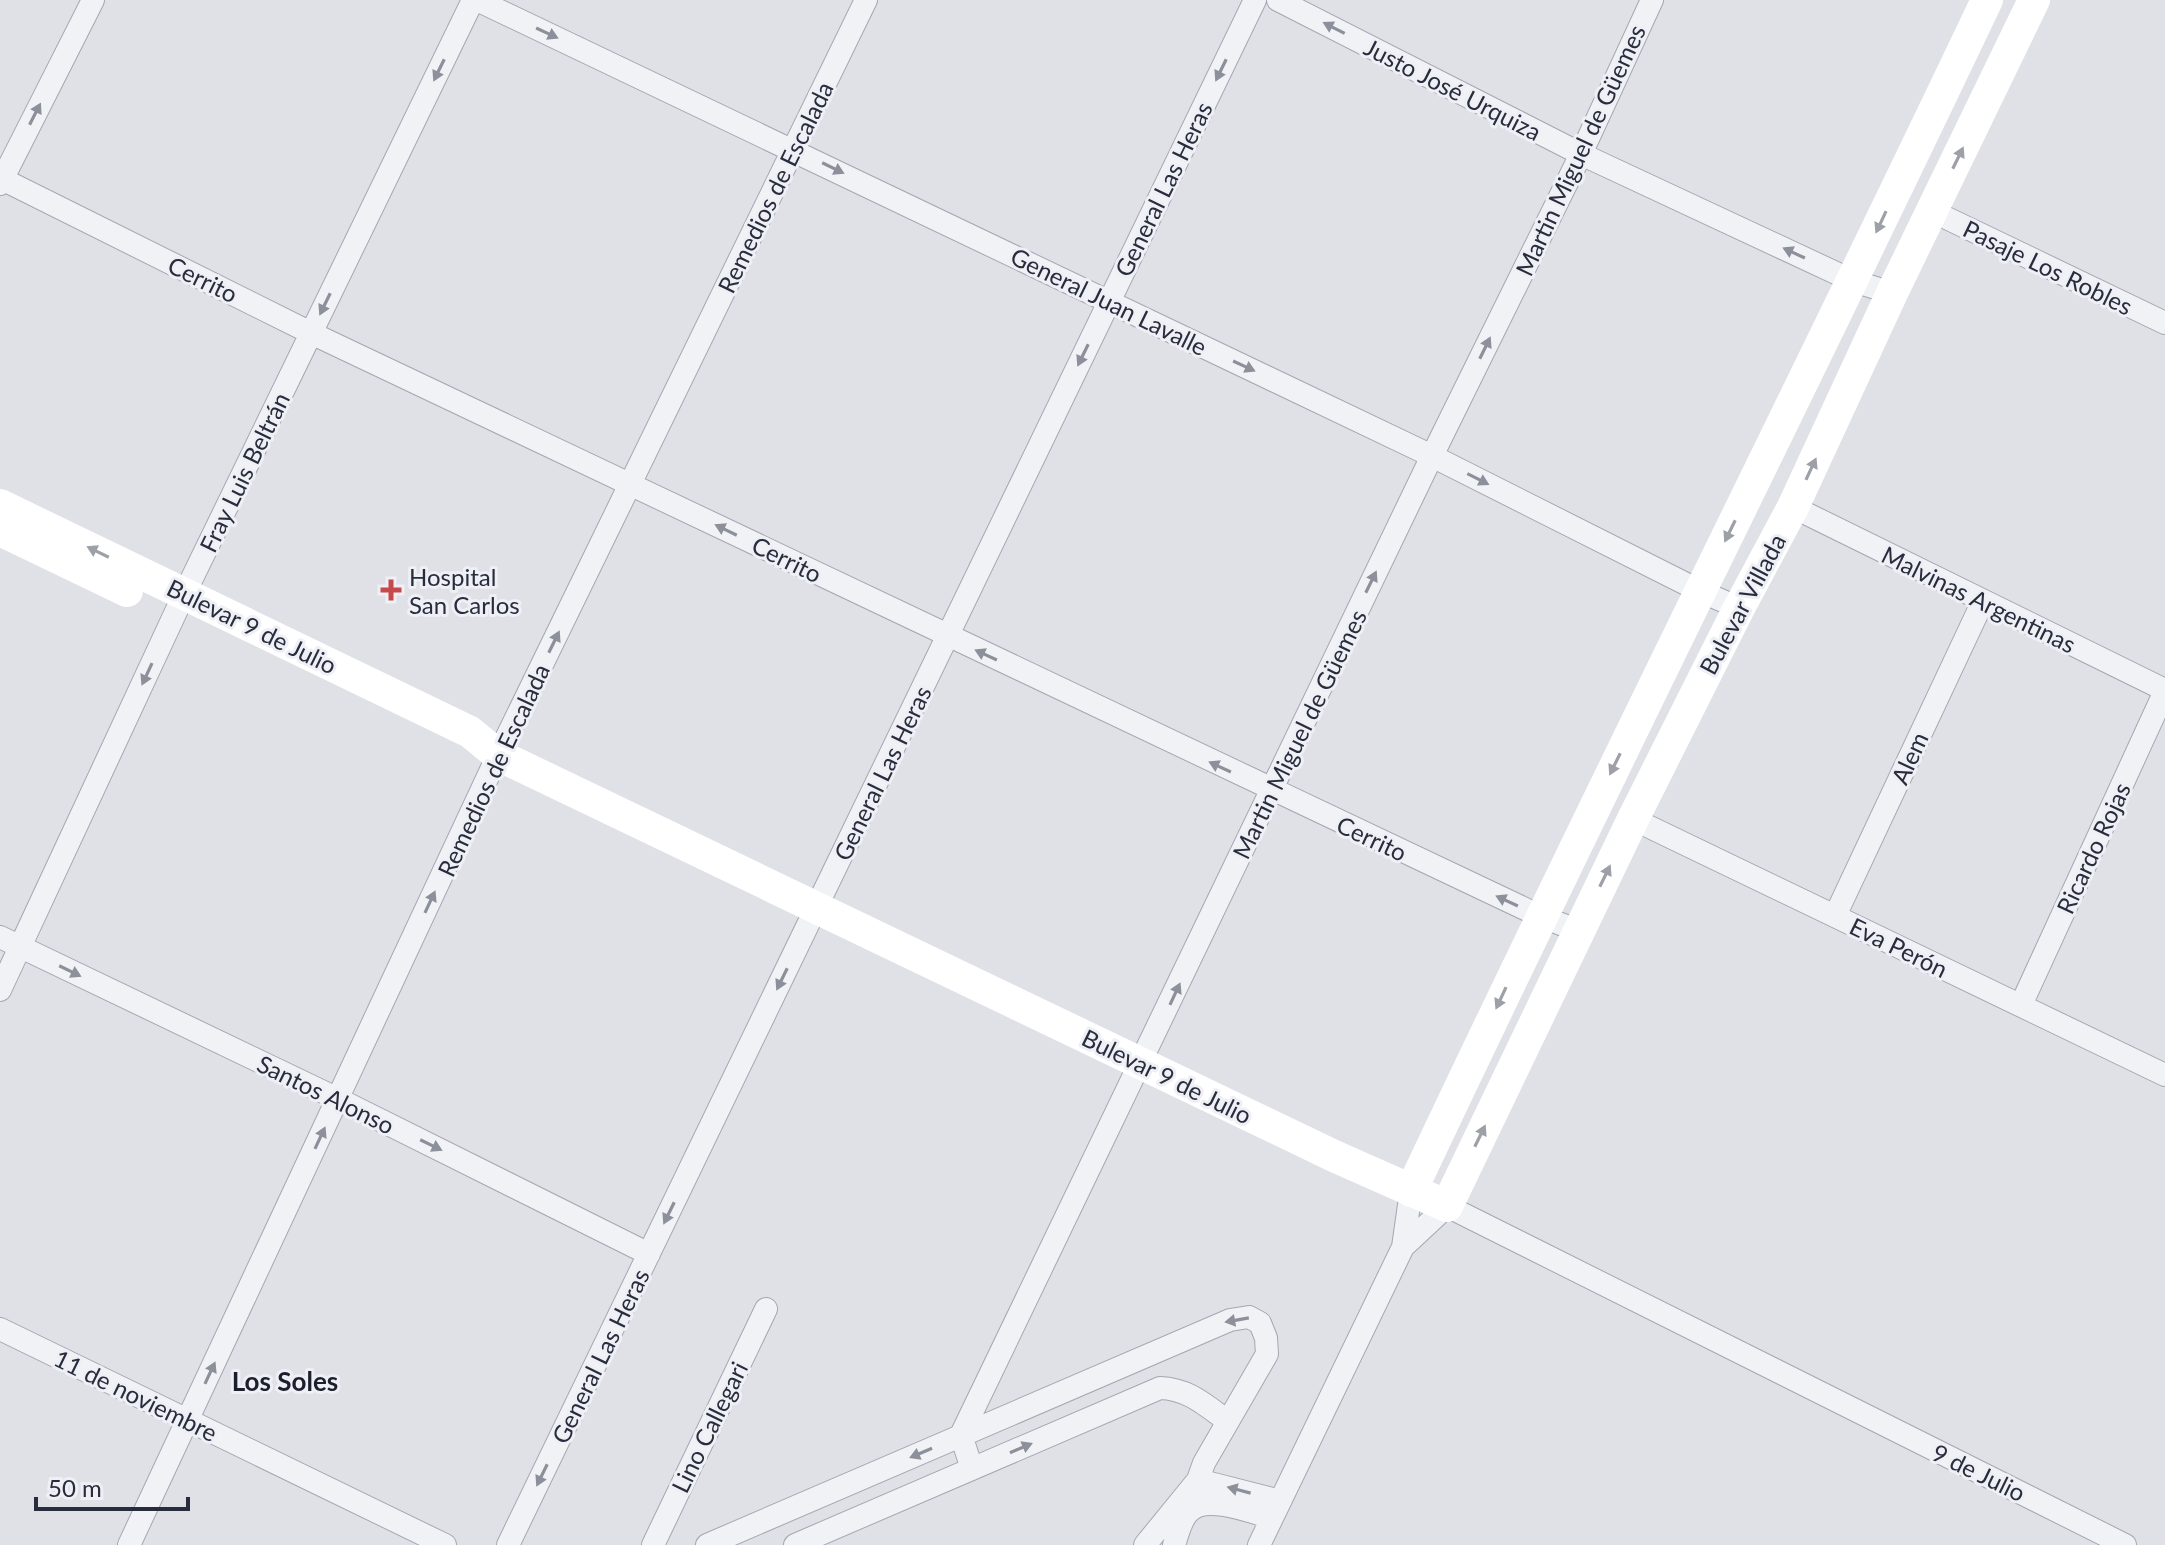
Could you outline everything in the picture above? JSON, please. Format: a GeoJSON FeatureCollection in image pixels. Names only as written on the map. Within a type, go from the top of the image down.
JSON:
{"type":"FeatureCollection","features":[{"type":"Feature","properties":{"kind":"main road","name":"Bulevar Villada"},"geometry":{"type":"LineString","coordinates":[[1411,1191],[1540,916],[1853,281],[1987,0]]}},
{"type":"Feature","properties":{"kind":"main road","name":"Bulevar Villada"},"geometry":{"type":"LineString","coordinates":[[1447,1206],[1633,819],[1793,507],[1892,293],[2034,0]]}},
{"type":"Feature","properties":{"kind":"main road","name":"Bulevar 9 de Julio"},"geometry":{"type":"LineString","coordinates":[[0,505],[462,751],[498,755],[1141,1064],[1447,1206]]}},
{"type":"Feature","properties":{"kind":"main road","name":"Bulevar 9 de Julio"},"geometry":{"type":"LineString","coordinates":[[0,530],[180,603]]}},
{"type":"Feature","properties":{"kind":"street"},"geometry":{"type":"LineString","coordinates":[[1,181],[93,0]]}},
{"type":"Feature","properties":{"kind":"street","name":"General Juan Lavalle"},"geometry":{"type":"LineString","coordinates":[[475,0],[794,149],[1432,456],[1739,608]]}},
{"type":"Feature","properties":{"kind":"street","name":"Fray Luis Beltrán"},"geometry":{"type":"LineString","coordinates":[[0,990],[10,942],[475,0]]}},
{"type":"Feature","properties":{"kind":"street","name":"Remedios de Escalada"},"geometry":{"type":"LineString","coordinates":[[129,1545],[498,755],[866,0]]}},
{"type":"Feature","properties":{"kind":"street","name":"General Las Heras"},"geometry":{"type":"LineString","coordinates":[[508,1545],[1255,0]]}},
{"type":"Feature","properties":{"kind":"street","name":"Justo José Urquiza"},"geometry":{"type":"LineString","coordinates":[[1278,0],[1581,154],[1853,281],[1892,293]]}},
{"type":"Feature","properties":{"kind":"street","name":"Martin Miguel de Güemes"},"geometry":{"type":"LineString","coordinates":[[961,1435],[1432,456],[1581,154],[1652,0]]}},
{"type":"Feature","properties":{"kind":"street","name":"Cerrito"},"geometry":{"type":"LineString","coordinates":[[1,181],[947,637],[1540,916],[1579,931]]}},
{"type":"Feature","properties":{"kind":"street","name":"Pasaje Los Robles"},"geometry":{"type":"LineString","coordinates":[[1932,211],[2165,323]]}},
{"type":"Feature","properties":{"kind":"street","name":"Malvinas Argentinas"},"geometry":{"type":"LineString","coordinates":[[1793,507],[2165,690]]}},
{"type":"Feature","properties":{"kind":"street","name":"Alem"},"geometry":{"type":"LineString","coordinates":[[1835,916],[1983,601]]}},
{"type":"Feature","properties":{"kind":"street","name":"Ricardo Rojas"},"geometry":{"type":"LineString","coordinates":[[2021,1005],[2165,690]]}},
{"type":"Feature","properties":{"kind":"street","name":"Eva Perón"},"geometry":{"type":"LineString","coordinates":[[1633,819],[2165,1075]]}},
{"type":"Feature","properties":{"kind":"street","name":"Santos Alonso"},"geometry":{"type":"LineString","coordinates":[[10,942],[338,1099],[649,1254]]}},
{"type":"Feature","properties":{"kind":"street"},"geometry":{"type":"LineString","coordinates":[[1259,1545],[1403,1247],[1411,1191]]}},
{"type":"Feature","properties":{"kind":"street"},"geometry":{"type":"LineString","coordinates":[[1403,1247],[1447,1206]]}},
{"type":"Feature","properties":{"kind":"street","name":"Bulevar 9 de Julio"},"geometry":{"type":"LineString","coordinates":[[1447,1206],[1834,1400]]}},
{"type":"Feature","properties":{"kind":"street","name":"Lino Callegari"},"geometry":{"type":"LineString","coordinates":[[653,1545],[766,1309]]}},
{"type":"Feature","properties":{"kind":"street"},"geometry":{"type":"LineString","coordinates":[[707,1545],[1230,1320],[1249,1317],[1260,1323],[1266,1338],[1267,1354],[1226,1420],[1198,1480],[1145,1545]]}},
{"type":"Feature","properties":{"kind":"street","name":"11 de noviembre"},"geometry":{"type":"LineString","coordinates":[[0,1329],[445,1545]]}},
{"type":"Feature","properties":{"kind":"street"},"geometry":{"type":"LineString","coordinates":[[795,1545],[1160,1388],[1190,1394],[1226,1420]]}},
{"type":"Feature","properties":{"kind":"street","name":"9 de Julio"},"geometry":{"type":"LineString","coordinates":[[1834,1400],[2125,1545]]}},
{"type":"Feature","properties":{"kind":"street"},"geometry":{"type":"LineString","coordinates":[[961,1435],[972,1469]]}},
{"type":"Feature","properties":{"kind":"street"},"geometry":{"type":"LineString","coordinates":[[1198,1480],[1276,1509]]}},
{"type":"Feature","properties":{"kind":"street"},"geometry":{"type":"LineString","coordinates":[[1198,1480],[1208,1502]]}},
{"type":"Feature","properties":{"kind":"street"},"geometry":{"type":"LineString","coordinates":[[1174,1545],[1191,1509],[1208,1502],[1276,1509]]}},
{"type":"Feature","properties":{"kind":"place","name":"Hospital San Carlos"},"geometry":{"type":"Point","coordinates":[391,590]}},
{"type":"Feature","properties":{"kind":"district","name":"Los Soles"},"geometry":{"type":"Point","coordinates":[285,1381]}}]}
